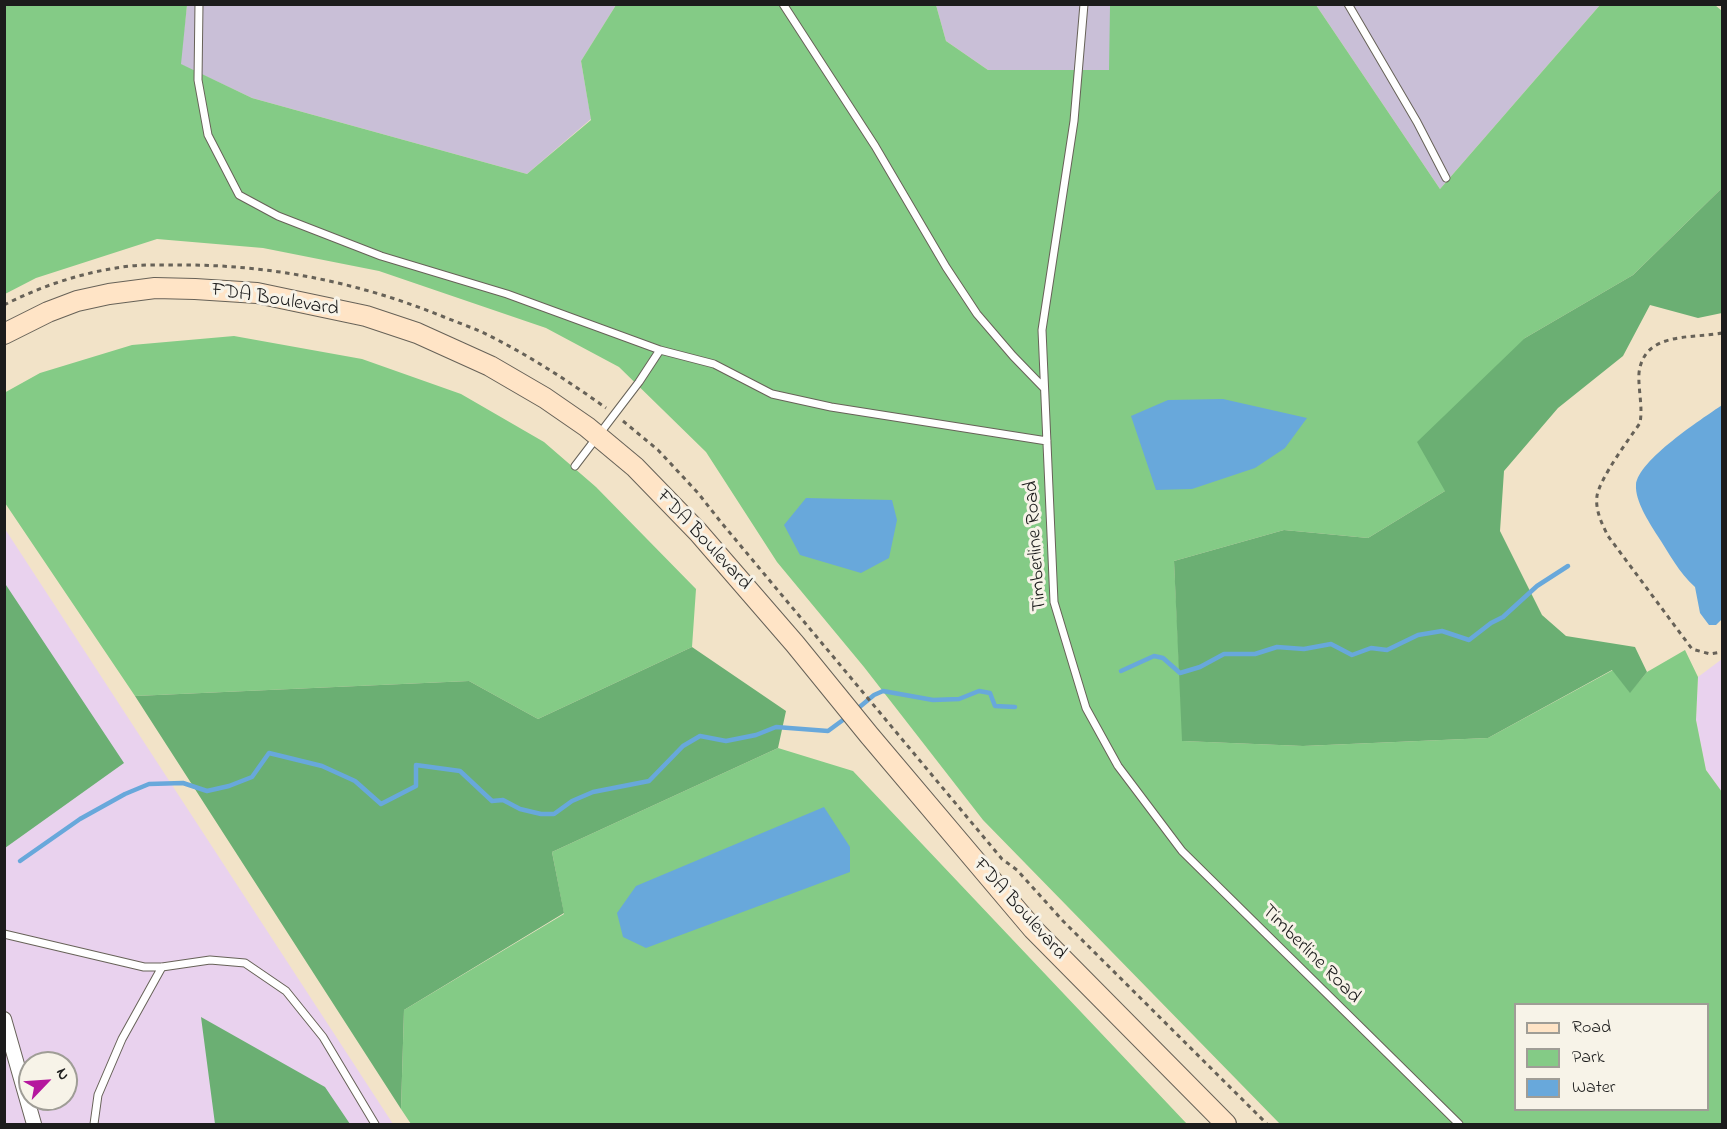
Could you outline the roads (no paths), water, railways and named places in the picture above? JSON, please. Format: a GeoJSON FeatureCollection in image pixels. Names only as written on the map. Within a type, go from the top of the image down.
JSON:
{"type":"FeatureCollection","features":[{"type":"Feature","properties":{"kind":"street","name":"FDA Boulevard"},"geometry":{"type":"LineString","coordinates":[[4,334],[48,312],[77,301],[109,294],[155,288],[257,293],[366,316],[417,333],[490,366],[545,398],[598,436],[635,467],[698,532],[795,644],[1033,929],[1226,1125]]}},
{"type":"Feature","properties":{"kind":"street"},"geometry":{"type":"LineString","coordinates":[[4,1019],[34,1125]]}},
{"type":"Feature","properties":{"kind":"lane"},"geometry":{"type":"LineString","coordinates":[[199,4],[198,80],[208,135],[239,195],[278,216],[381,256],[507,294],[660,350],[714,364],[772,394],[831,407],[1047,441]]}},
{"type":"Feature","properties":{"kind":"lane"},"geometry":{"type":"LineString","coordinates":[[783,4],[875,146],[946,267],[977,314],[1044,388]]}},
{"type":"Feature","properties":{"kind":"lane","name":"Timberline Road"},"geometry":{"type":"LineString","coordinates":[[1084,4],[1074,121],[1042,330],[1054,602],[1086,708],[1118,766],[1182,851],[1457,1123]]}},
{"type":"Feature","properties":{"kind":"lane"},"geometry":{"type":"LineString","coordinates":[[1348,4],[1417,122],[1446,178]]}},
{"type":"Feature","properties":{"kind":"lane"},"geometry":{"type":"LineString","coordinates":[[575,466],[639,382],[660,350]]}},
{"type":"Feature","properties":{"kind":"lane"},"geometry":{"type":"LineString","coordinates":[[4,934],[144,967],[162,967],[210,960],[246,963],[286,991],[323,1037],[375,1125]]}},
{"type":"Feature","properties":{"kind":"lane"},"geometry":{"type":"LineString","coordinates":[[94,1125],[98,1095],[122,1039],[162,967]]}},
{"type":"Feature","properties":{"kind":"water"},"geometry":{"type":"Polygon","coordinates":[[[1223,399],[1307,418],[1285,448],[1255,468],[1192,489],[1156,490],[1131,416],[1168,400],[1223,399]]]}},
{"type":"Feature","properties":{"kind":"water"},"geometry":{"type":"Polygon","coordinates":[[[1722,405],[1722,619],[1716,625],[1709,625],[1700,613],[1695,587],[1674,562],[1643,511],[1636,485],[1639,475],[1659,452],[1722,405]]]}},
{"type":"Feature","properties":{"kind":"water"},"geometry":{"type":"Polygon","coordinates":[[[806,498],[892,500],[897,520],[889,558],[861,573],[800,555],[784,525],[806,498]]]}},
{"type":"Feature","properties":{"kind":"water"},"geometry":{"type":"Polygon","coordinates":[[[824,807],[850,847],[850,872],[646,948],[623,937],[617,913],[636,886],[824,807]]]}},
{"type":"Feature","properties":{"kind":"waterway"},"geometry":{"type":"LineString","coordinates":[[1121,671],[1154,656],[1163,658],[1180,673],[1200,667],[1224,654],[1255,654],[1277,647],[1304,649],[1331,644],[1352,655],[1371,648],[1387,650],[1418,635],[1442,631],[1469,640],[1503,617],[1537,586],[1568,566]]}},
{"type":"Feature","properties":{"kind":"waterway"},"geometry":{"type":"LineString","coordinates":[[856,710],[874,695],[883,691],[933,700],[959,699],[979,691],[990,693],[995,706],[1015,707]]}},
{"type":"Feature","properties":{"kind":"waterway"},"geometry":{"type":"LineString","coordinates":[[20,861],[80,819],[125,794],[149,784],[183,783],[207,791],[229,786],[252,777],[269,753],[322,766],[355,781],[381,804],[416,786],[416,765],[460,771],[492,801],[503,800],[520,809],[541,814],[554,814],[572,801],[593,792],[649,781],[683,746],[700,736],[726,741],[756,735],[776,727],[828,731],[847,717]]}}]}
